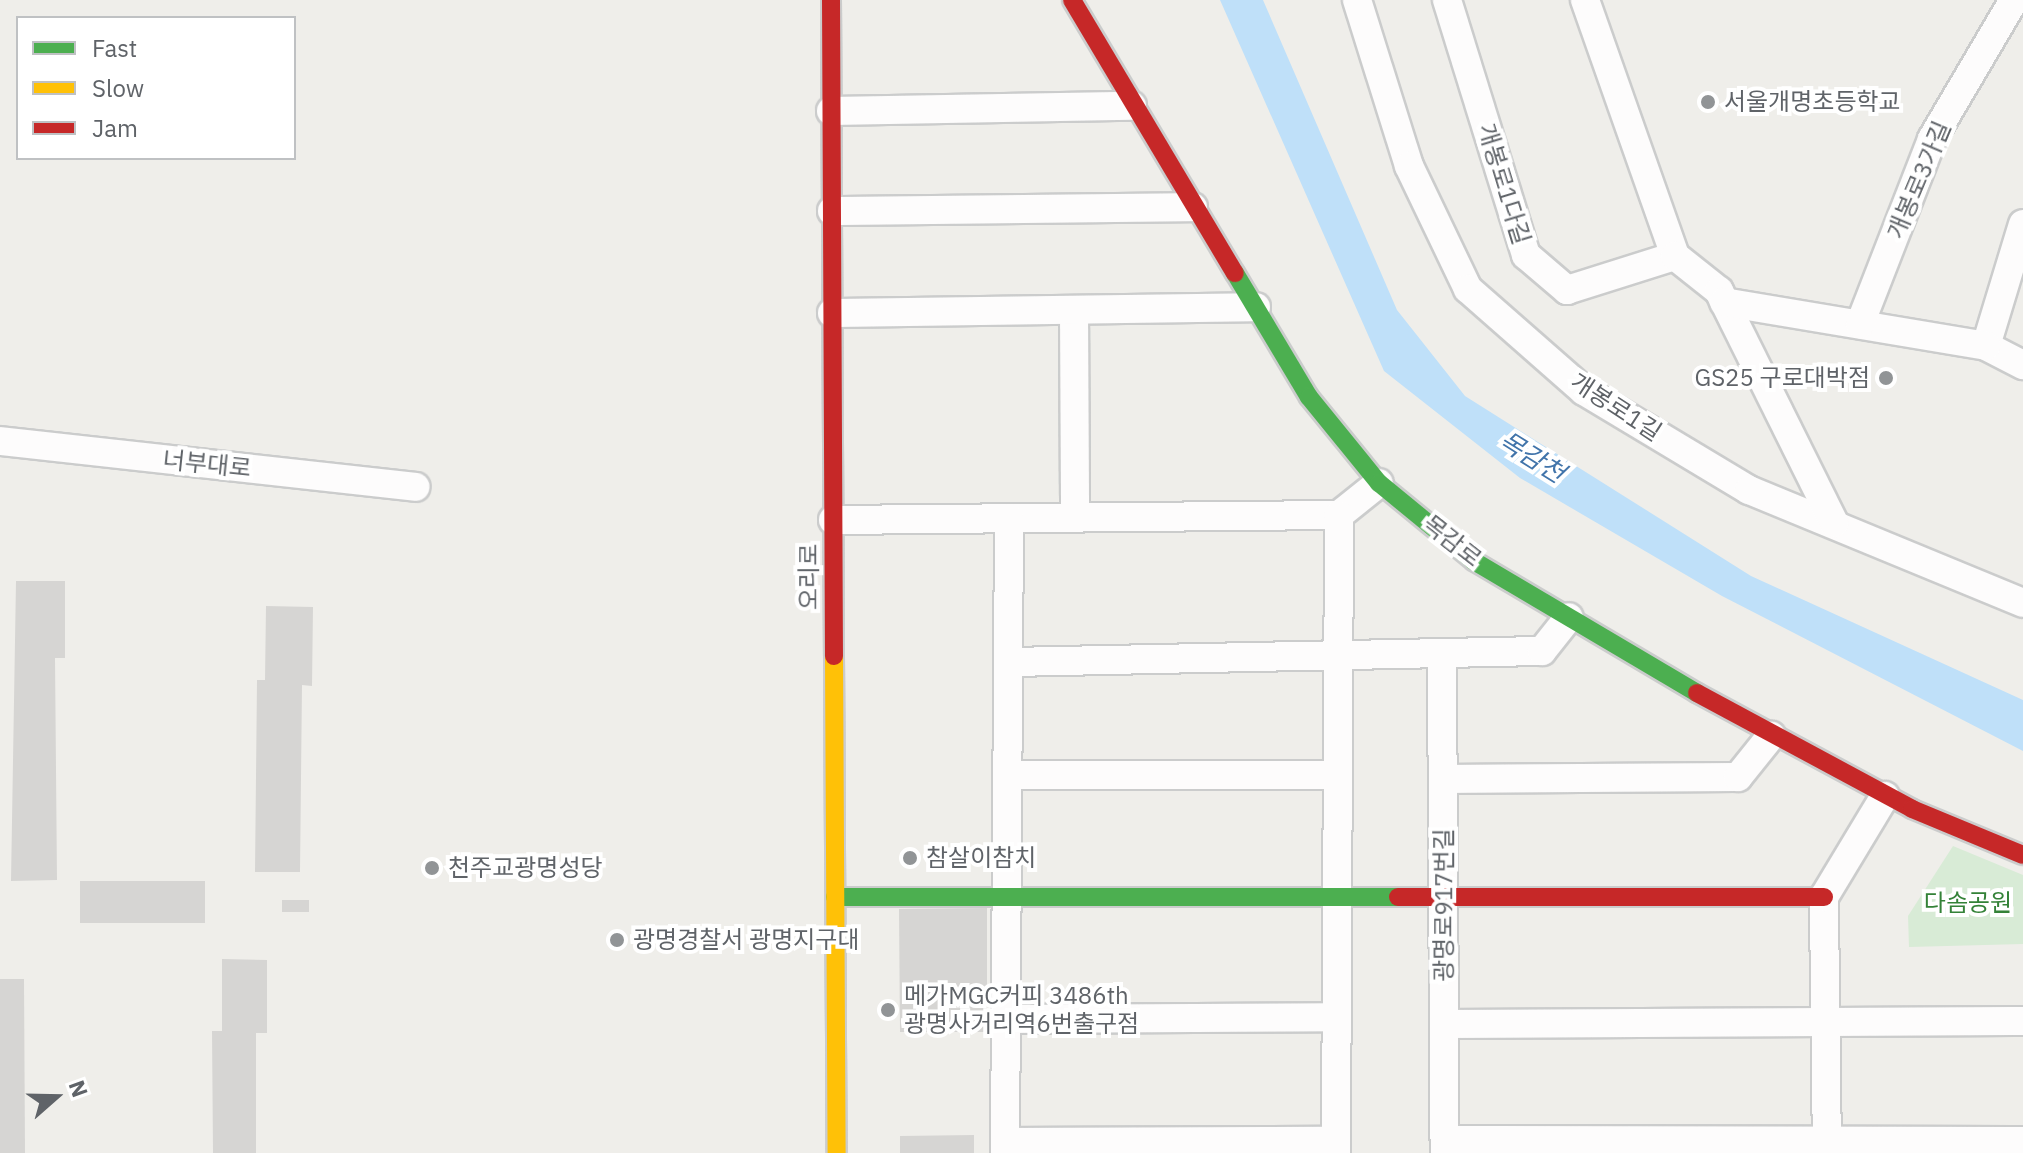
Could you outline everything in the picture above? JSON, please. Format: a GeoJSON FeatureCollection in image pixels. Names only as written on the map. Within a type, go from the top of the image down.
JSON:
{"type":"FeatureCollection","features":[{"type":"Feature","properties":{"kind":"street","name":"오리로"},"geometry":{"type":"LineString","coordinates":[[831,0],[837,1153]]}},
{"type":"Feature","properties":{"kind":"street","name":"개봉로1길"},"geometry":{"type":"LineString","coordinates":[[1357,0],[1409,166],[1468,289],[1584,391],[1749,490],[2023,603]]}},
{"type":"Feature","properties":{"kind":"street","name":"개봉로1다길"},"geometry":{"type":"LineString","coordinates":[[1447,0],[1526,255],[1567,290],[1675,256]]}},
{"type":"Feature","properties":{"kind":"street"},"geometry":{"type":"LineString","coordinates":[[1585,0],[1675,256],[1724,302],[1834,523]]}},
{"type":"Feature","properties":{"kind":"street","name":"개봉로3가길"},"geometry":{"type":"LineString","coordinates":[[1860,324],[1932,139],[2014,0]]}},
{"type":"Feature","properties":{"kind":"street","name":"목감로"},"geometry":{"type":"LineString","coordinates":[[1076,4],[1132,106],[1309,397],[1379,483],[1474,561],[1771,736],[1885,796],[2023,855]]}},
{"type":"Feature","properties":{"kind":"street"},"geometry":{"type":"LineString","coordinates":[[831,111],[1132,106]]}},
{"type":"Feature","properties":{"kind":"street"},"geometry":{"type":"LineString","coordinates":[[832,211],[1193,207]]}},
{"type":"Feature","properties":{"kind":"street"},"geometry":{"type":"LineString","coordinates":[[1986,346],[2023,224]]}},
{"type":"Feature","properties":{"kind":"street"},"geometry":{"type":"LineString","coordinates":[[1724,302],[1986,346],[2023,365]]}},
{"type":"Feature","properties":{"kind":"street"},"geometry":{"type":"LineString","coordinates":[[832,313],[1256,307]]}},
{"type":"Feature","properties":{"kind":"street"},"geometry":{"type":"LineString","coordinates":[[1074,310],[1075,518]]}},
{"type":"Feature","properties":{"kind":"street","name":"너부대로"},"geometry":{"type":"LineString","coordinates":[[0,441],[415,487]]}},
{"type":"Feature","properties":{"kind":"street"},"geometry":{"type":"LineString","coordinates":[[833,520],[1339,515],[1379,483]]}},
{"type":"Feature","properties":{"kind":"street"},"geometry":{"type":"LineString","coordinates":[[1009,518],[1011,662],[1007,775],[1005,1148],[1336,1147],[1339,515]]}},
{"type":"Feature","properties":{"kind":"street"},"geometry":{"type":"LineString","coordinates":[[1011,662],[1442,658],[1542,651],[1569,617]]}},
{"type":"Feature","properties":{"kind":"street","name":"광명로917번길"},"geometry":{"type":"LineString","coordinates":[[1442,658],[1445,1146]]}},
{"type":"Feature","properties":{"kind":"street"},"geometry":{"type":"LineString","coordinates":[[1443,779],[1738,777],[1771,736]]}},
{"type":"Feature","properties":{"kind":"street"},"geometry":{"type":"LineString","coordinates":[[1007,775],[1337,775]]}},
{"type":"Feature","properties":{"kind":"street"},"geometry":{"type":"LineString","coordinates":[[1827,1147],[1824,897],[1885,796]]}},
{"type":"Feature","properties":{"kind":"street"},"geometry":{"type":"LineString","coordinates":[[835,897],[1444,901],[1824,897]]}},
{"type":"Feature","properties":{"kind":"street"},"geometry":{"type":"LineString","coordinates":[[1006,1019],[1336,1017]]}},
{"type":"Feature","properties":{"kind":"street"},"geometry":{"type":"LineString","coordinates":[[1444,1024],[2023,1021]]}},
{"type":"Feature","properties":{"kind":"street"},"geometry":{"type":"LineString","coordinates":[[1445,1146],[1827,1147],[2023,1141]]}},
{"type":"Feature","properties":{"kind":"green space","name":"다솜공원"},"geometry":{"type":"Polygon","coordinates":[[[1953,846],[2023,875],[2023,944],[1909,947],[1908,916],[1953,846]]]}},
{"type":"Feature","properties":{"kind":"water","name":"목감천"},"geometry":{"type":"Polygon","coordinates":[[[1220,0],[1263,0],[1397,310],[1465,396],[1751,576],[2023,700],[2023,751],[1722,596],[1520,478],[1384,371],[1220,0]]]}},
{"type":"Feature","properties":{"kind":"building"},"geometry":{"type":"Polygon","coordinates":[[[16,581],[65,581],[65,658],[55,658],[57,880],[11,881],[16,581]]]}},
{"type":"Feature","properties":{"kind":"building"},"geometry":{"type":"Polygon","coordinates":[[[266,606],[313,607],[312,686],[302,685],[300,872],[255,872],[257,680],[265,680],[266,606]]]}},
{"type":"Feature","properties":{"kind":"building"},"geometry":{"type":"Polygon","coordinates":[[[80,881],[205,881],[205,923],[80,923],[80,881]]]}},
{"type":"Feature","properties":{"kind":"building"},"geometry":{"type":"Polygon","coordinates":[[[282,900],[309,900],[309,912],[282,912],[282,900]]]}},
{"type":"Feature","properties":{"kind":"building"},"geometry":{"type":"Polygon","coordinates":[[[987,908],[987,1032],[900,1032],[899,909],[987,908]]]}},
{"type":"Feature","properties":{"kind":"building"},"geometry":{"type":"Polygon","coordinates":[[[222,959],[267,960],[267,1033],[256,1033],[256,1153],[213,1153],[212,1031],[222,1031],[222,959]]]}},
{"type":"Feature","properties":{"kind":"building"},"geometry":{"type":"Polygon","coordinates":[[[0,979],[24,979],[25,1153],[0,1153],[0,979]]]}},
{"type":"Feature","properties":{"kind":"building"},"geometry":{"type":"Polygon","coordinates":[[[974,1135],[974,1153],[900,1153],[900,1136],[974,1135]]]}},
{"type":"Feature","properties":{"kind":"traffic: fast"},"geometry":{"type":"LineString","coordinates":[[1235,273],[1309,397],[1379,483],[1474,561],[1697,693]]}},
{"type":"Feature","properties":{"kind":"traffic: fast"},"geometry":{"type":"LineString","coordinates":[[835,897],[1398,897]]}},
{"type":"Feature","properties":{"kind":"traffic: slow"},"geometry":{"type":"LineString","coordinates":[[834,656],[837,1153]]}},
{"type":"Feature","properties":{"kind":"traffic: jam"},"geometry":{"type":"LineString","coordinates":[[831,0],[834,656]]}},
{"type":"Feature","properties":{"kind":"traffic: jam"},"geometry":{"type":"LineString","coordinates":[[1072,0],[1235,273]]}},
{"type":"Feature","properties":{"kind":"traffic: jam"},"geometry":{"type":"LineString","coordinates":[[1697,693],[1912,809],[2023,855]]}},
{"type":"Feature","properties":{"kind":"traffic: jam"},"geometry":{"type":"LineString","coordinates":[[1398,897],[1824,897]]}},
{"type":"Feature","properties":{"kind":"place","name":"서울개명초등학교"},"geometry":{"type":"Point","coordinates":[1708,102]}},
{"type":"Feature","properties":{"kind":"place","name":"GS25 구로대박점"},"geometry":{"type":"Point","coordinates":[1886,378]}},
{"type":"Feature","properties":{"kind":"place","name":"참살이참치"},"geometry":{"type":"Point","coordinates":[910,858]}},
{"type":"Feature","properties":{"kind":"place","name":"천주교광명성당"},"geometry":{"type":"Point","coordinates":[432,868]}},
{"type":"Feature","properties":{"kind":"place","name":"광명경찰서 광명지구대"},"geometry":{"type":"Point","coordinates":[617,940]}},
{"type":"Feature","properties":{"kind":"place","name":"메가MGC커피 3486th 광명사거리역6번출구점"},"geometry":{"type":"Point","coordinates":[888,1010]}}]}
